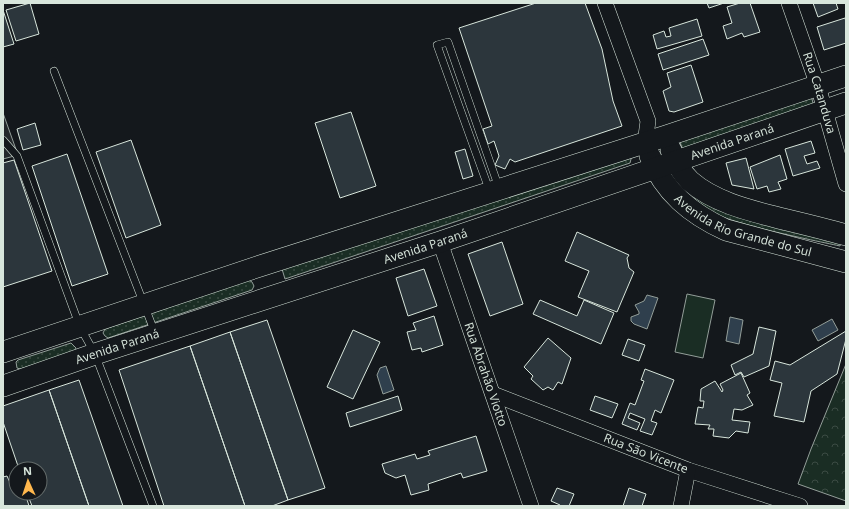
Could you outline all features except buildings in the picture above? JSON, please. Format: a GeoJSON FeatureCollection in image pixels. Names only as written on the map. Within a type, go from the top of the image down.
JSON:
{"type":"FeatureCollection","features":[{"type":"Feature","properties":{"kind":"main road"},"geometry":{"type":"LineString","coordinates":[[3,352],[260,266],[645,143],[846,76]]}},
{"type":"Feature","properties":{"kind":"main road","name":"Avenida Paraná"},"geometry":{"type":"LineString","coordinates":[[4,382],[156,335],[440,242],[846,103]]}},
{"type":"Feature","properties":{"kind":"main road"},"geometry":{"type":"LineString","coordinates":[[666,136],[675,162]]}},
{"type":"Feature","properties":{"kind":"main road","name":"Avenida Rio Grande do Sul"},"geometry":{"type":"LineString","coordinates":[[645,143],[655,168],[665,185],[680,200],[707,221],[726,230],[846,262]]}},
{"type":"Feature","properties":{"kind":"main road","name":"Avenida Rio Grande do Sul"},"geometry":{"type":"LineString","coordinates":[[675,162],[693,183],[717,198],[732,205],[846,235]]}},
{"type":"Feature","properties":{"kind":"main road"},"geometry":{"type":"LineString","coordinates":[[260,266],[271,297]]}},
{"type":"Feature","properties":{"kind":"street"},"geometry":{"type":"LineString","coordinates":[[605,3],[648,121],[645,143]]}},
{"type":"Feature","properties":{"kind":"street","name":"Rua Catanduva"},"geometry":{"type":"LineString","coordinates":[[789,3],[818,86],[846,184]]}},
{"type":"Feature","properties":{"kind":"street"},"geometry":{"type":"LineString","coordinates":[[648,121],[666,136]]}},
{"type":"Feature","properties":{"kind":"street","name":"Rua Abrahão Viotto"},"geometry":{"type":"LineString","coordinates":[[440,242],[531,506]]}},
{"type":"Feature","properties":{"kind":"street","name":"Rua São Vicente"},"geometry":{"type":"LineString","coordinates":[[493,394],[688,470],[800,506]]}},
{"type":"Feature","properties":{"kind":"street"},"geometry":{"type":"LineString","coordinates":[[681,506],[688,470]]}},
{"type":"Feature","properties":{"kind":"lane"},"geometry":{"type":"LineString","coordinates":[[448,42],[494,190],[437,45],[448,42]]}},
{"type":"Feature","properties":{"kind":"lane"},"geometry":{"type":"LineString","coordinates":[[54,71],[156,335]]}},
{"type":"Feature","properties":{"kind":"lane"},"geometry":{"type":"LineString","coordinates":[[3,140],[17,156],[80,327],[95,354],[153,506]]}},
{"type":"Feature","properties":{"kind":"green space"},"geometry":{"type":"Polygon","coordinates":[[[808,98],[812,99],[813,103],[811,106],[682,149],[680,141],[808,98]]]}},
{"type":"Feature","properties":{"kind":"green space"},"geometry":{"type":"Polygon","coordinates":[[[630,155],[630,163],[285,279],[282,269],[630,155]]]}},
{"type":"Feature","properties":{"kind":"green space"},"geometry":{"type":"Polygon","coordinates":[[[674,176],[843,236],[840,246],[758,228],[714,214],[697,206],[686,198],[674,176]]]}},
{"type":"Feature","properties":{"kind":"green space"},"geometry":{"type":"Polygon","coordinates":[[[249,280],[254,286],[252,290],[108,338],[103,333],[105,329],[249,280]]]}},
{"type":"Feature","properties":{"kind":"green space"},"geometry":{"type":"Polygon","coordinates":[[[687,294],[715,300],[703,358],[675,352],[687,294]]]}},
{"type":"Feature","properties":{"kind":"green space"},"geometry":{"type":"Polygon","coordinates":[[[71,343],[76,348],[74,352],[20,369],[17,368],[16,362],[18,360],[71,343]]]}},
{"type":"Feature","properties":{"kind":"green space"},"geometry":{"type":"Polygon","coordinates":[[[846,364],[846,501],[798,484],[846,364]]]}},
{"type":"Feature","properties":{"kind":"shaded area"},"geometry":{"type":"Polygon","coordinates":[[[3,113],[18,155],[3,159],[3,113]]]}},
{"type":"Feature","properties":{"kind":"water"},"geometry":{"type":"Polygon","coordinates":[[[647,295],[658,298],[647,329],[634,324],[631,321],[631,317],[639,314],[635,305],[644,301],[647,295]]]}},
{"type":"Feature","properties":{"kind":"water"},"geometry":{"type":"Polygon","coordinates":[[[730,317],[743,320],[739,344],[726,341],[730,317]]]}},
{"type":"Feature","properties":{"kind":"water"},"geometry":{"type":"Polygon","coordinates":[[[832,319],[838,330],[818,341],[812,330],[832,319]]]}},
{"type":"Feature","properties":{"kind":"water"},"geometry":{"type":"Polygon","coordinates":[[[386,366],[394,390],[383,394],[377,375],[380,368],[386,366]]]}}]}
